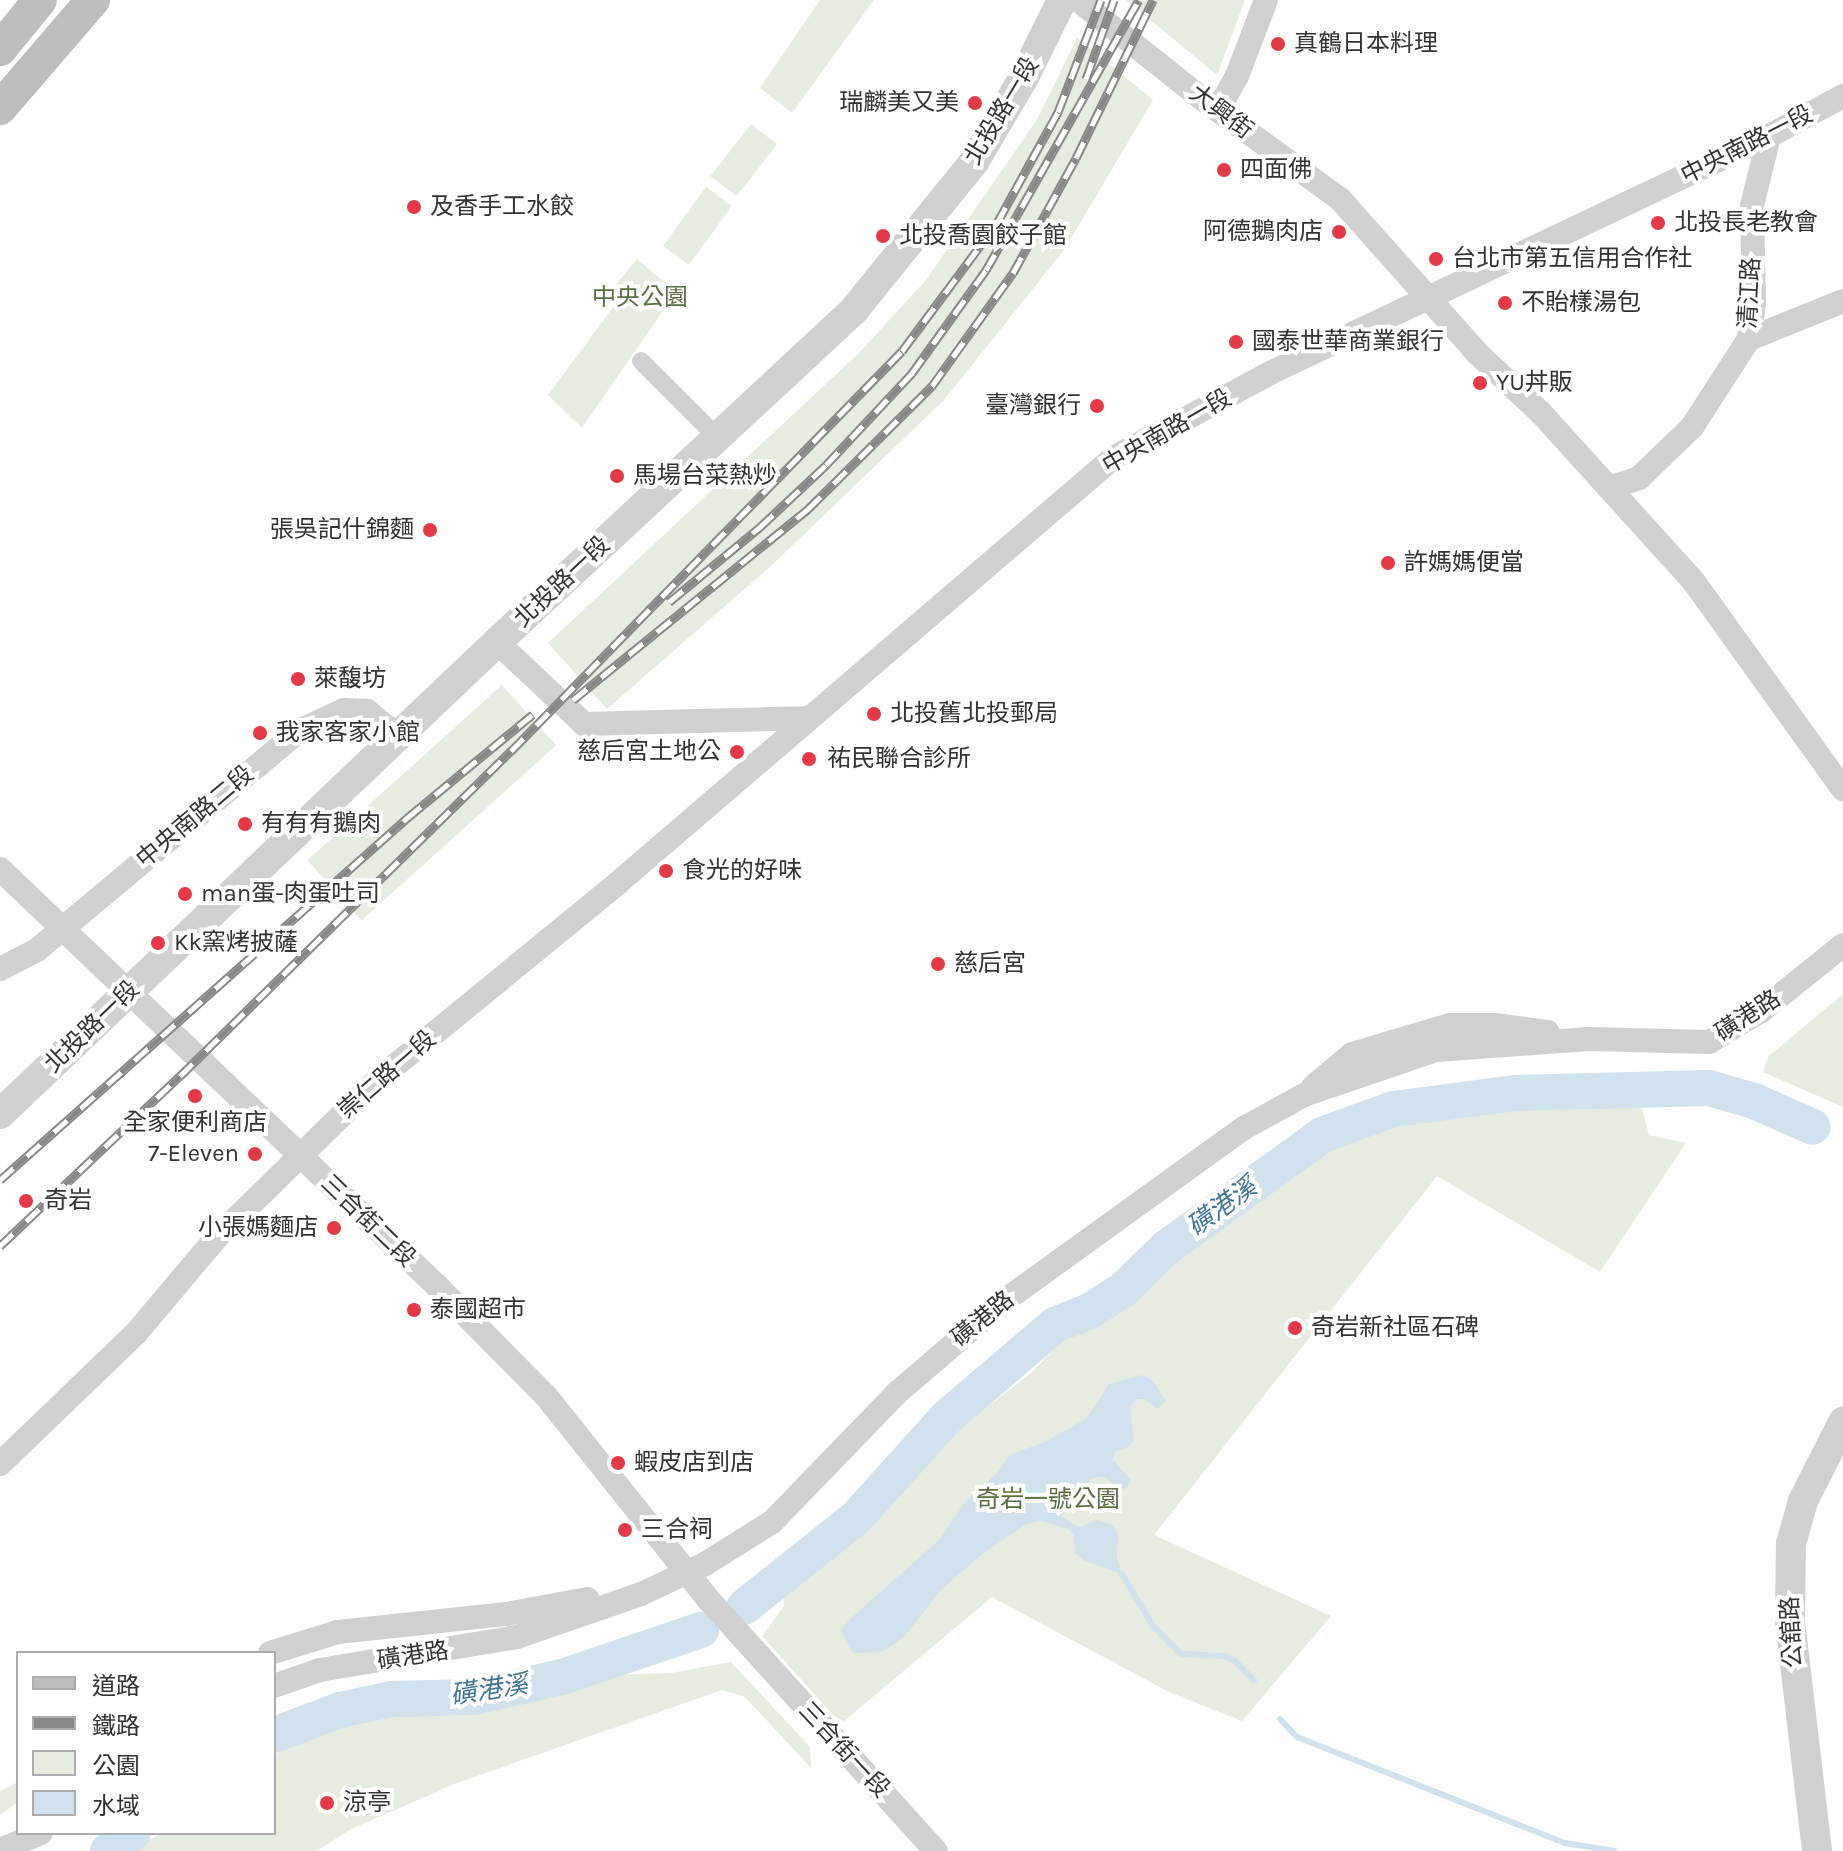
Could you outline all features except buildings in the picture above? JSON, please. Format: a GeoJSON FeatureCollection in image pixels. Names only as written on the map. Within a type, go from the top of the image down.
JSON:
{"type":"FeatureCollection","features":[{"type":"Feature","properties":{"kind":"main road"},"geometry":{"type":"LineString","coordinates":[[0,49],[40,0]]}},
{"type":"Feature","properties":{"kind":"main road"},"geometry":{"type":"LineString","coordinates":[[0,108],[93,0]]}},
{"type":"Feature","properties":{"kind":"street","name":"北投路一段"},"geometry":{"type":"LineString","coordinates":[[0,1114],[497,642],[854,310],[913,242],[974,162],[1024,77],[1062,0]]}},
{"type":"Feature","properties":{"kind":"street","name":"大興街"},"geometry":{"type":"LineString","coordinates":[[1078,0],[1218,110],[1340,199],[1477,353],[1541,413],[1664,547],[1731,628],[1758,674],[1843,789]]}},
{"type":"Feature","properties":{"kind":"street"},"geometry":{"type":"LineString","coordinates":[[1218,110],[1237,76],[1266,0]]}},
{"type":"Feature","properties":{"kind":"street","name":"中央南路一段"},"geometry":{"type":"LineString","coordinates":[[806,718],[1113,458],[1270,373],[1769,136],[1843,96]]}},
{"type":"Feature","properties":{"kind":"street","name":"清江路"},"geometry":{"type":"LineString","coordinates":[[1609,488],[1639,478],[1692,427],[1749,339],[1754,302],[1752,206],[1769,136]]}},
{"type":"Feature","properties":{"kind":"street"},"geometry":{"type":"LineString","coordinates":[[1749,339],[1843,301]]}},
{"type":"Feature","properties":{"kind":"street"},"geometry":{"type":"LineString","coordinates":[[641,361],[718,438]]}},
{"type":"Feature","properties":{"kind":"street"},"geometry":{"type":"LineString","coordinates":[[497,642],[584,724],[806,718]]}},
{"type":"Feature","properties":{"kind":"street","name":"中央南路二段"},"geometry":{"type":"LineString","coordinates":[[0,969],[37,950],[299,731],[344,710],[367,711],[399,737]]}},
{"type":"Feature","properties":{"kind":"street","name":"崇仁路一段"},"geometry":{"type":"LineString","coordinates":[[0,1464],[137,1332],[217,1237],[381,1077],[619,882],[806,718]]}},
{"type":"Feature","properties":{"kind":"street","name":"三合街二段"},"geometry":{"type":"LineString","coordinates":[[0,869],[299,1154],[546,1396],[708,1599]]}},
{"type":"Feature","properties":{"kind":"street","name":"磺港路"},"geometry":{"type":"LineString","coordinates":[[276,1685],[320,1670],[517,1637],[601,1610],[687,1574],[772,1522],[898,1392],[1004,1301],[1244,1128],[1304,1095],[1436,1050],[1589,1039],[1709,1042],[1761,1011],[1843,945]]}},
{"type":"Feature","properties":{"kind":"street","name":"公舘路"},"geometry":{"type":"LineString","coordinates":[[1817,1851],[1790,1621],[1791,1544],[1803,1501],[1843,1422]]}},
{"type":"Feature","properties":{"kind":"street","name":"磺港路"},"geometry":{"type":"LineString","coordinates":[[276,1651],[338,1632],[558,1607],[687,1574]]}},
{"type":"Feature","properties":{"kind":"street","name":"三合街一段"},"geometry":{"type":"LineString","coordinates":[[708,1599],[936,1851]]}},
{"type":"Feature","properties":{"kind":"street"},"geometry":{"type":"LineString","coordinates":[[0,1848],[16,1829]]}},
{"type":"Feature","properties":{"kind":"street"},"geometry":{"type":"LineString","coordinates":[[0,1848],[36,1835]]}},
{"type":"Feature","properties":{"kind":"green space"},"geometry":{"type":"Polygon","coordinates":[[[820,0],[874,0],[792,113],[760,88],[820,0]]]}},
{"type":"Feature","properties":{"kind":"green space"},"geometry":{"type":"Polygon","coordinates":[[[1126,0],[1245,0],[1217,75],[1126,0]]]}},
{"type":"Feature","properties":{"kind":"green space"},"geometry":{"type":"Polygon","coordinates":[[[1077,38],[1153,100],[1064,250],[944,400],[772,565],[607,709],[548,643],[859,353],[926,280],[1038,118],[1077,38]]]}},
{"type":"Feature","properties":{"kind":"green space"},"geometry":{"type":"Polygon","coordinates":[[[751,124],[777,144],[736,196],[710,176],[751,124]]]}},
{"type":"Feature","properties":{"kind":"green space"},"geometry":{"type":"Polygon","coordinates":[[[706,187],[732,206],[689,265],[663,246],[706,187]]]}},
{"type":"Feature","properties":{"kind":"green space","name":"中央公園"},"geometry":{"type":"Polygon","coordinates":[[[637,259],[676,292],[582,428],[548,395],[614,306],[605,298],[637,259]]]}},
{"type":"Feature","properties":{"kind":"green space"},"geometry":{"type":"Polygon","coordinates":[[[502,685],[556,745],[361,921],[307,860],[502,685]]]}},
{"type":"Feature","properties":{"kind":"green space"},"geometry":{"type":"Polygon","coordinates":[[[1843,994],[1843,1107],[1763,1072],[1768,1057],[1843,994]]]}},
{"type":"Feature","properties":{"kind":"green space","name":"奇岩一號公園"},"geometry":{"type":"Polygon","coordinates":[[[1642,1108],[1649,1135],[1686,1143],[1600,1272],[1437,1176],[1154,1535],[1331,1616],[1242,1721],[1169,1692],[992,1597],[844,1721],[834,1716],[762,1636],[784,1606],[783,1594],[877,1514],[919,1463],[948,1437],[1031,1373],[1066,1337],[1115,1311],[1161,1265],[1320,1145],[1400,1118],[1481,1109],[1642,1108]]]}},
{"type":"Feature","properties":{"kind":"green space"},"geometry":{"type":"Polygon","coordinates":[[[731,1662],[810,1747],[811,1768],[745,1697],[722,1690],[457,1783],[351,1829],[317,1851],[131,1851],[159,1835],[276,1835],[276,1754],[294,1740],[346,1722],[390,1712],[474,1703],[500,1685],[535,1677],[671,1673],[731,1662]]]}},
{"type":"Feature","properties":{"kind":"green space"},"geometry":{"type":"Polygon","coordinates":[[[16,1783],[16,1803],[0,1815],[0,1791],[16,1783]]]}},
{"type":"Feature","properties":{"kind":"water"},"geometry":{"type":"Polygon","coordinates":[[[1142,1375],[1152,1380],[1166,1400],[1158,1409],[1144,1399],[1136,1399],[1130,1406],[1134,1440],[1129,1447],[1115,1452],[1113,1460],[1131,1480],[1128,1486],[1121,1491],[1105,1477],[1090,1479],[1085,1489],[1068,1483],[1061,1487],[1059,1504],[1059,1515],[1080,1527],[1096,1520],[1113,1525],[1118,1535],[1117,1558],[1122,1574],[1085,1561],[1075,1553],[1074,1535],[1068,1529],[1041,1521],[1026,1524],[981,1555],[941,1590],[904,1637],[882,1652],[853,1653],[841,1631],[849,1620],[939,1540],[965,1502],[996,1474],[1010,1455],[1047,1441],[1087,1418],[1109,1384],[1142,1375]]]}},
{"type":"Feature","properties":{"kind":"waterway","name":"磺港溪"},"geometry":{"type":"LineString","coordinates":[[744,1607],[856,1518],[946,1418],[1055,1325],[1090,1311],[1124,1289],[1166,1248],[1322,1135],[1393,1109],[1517,1093],[1709,1088],[1754,1101],[1813,1127]]}},
{"type":"Feature","properties":{"kind":"waterway"},"geometry":{"type":"LineString","coordinates":[[1122,1574],[1153,1626],[1181,1654],[1225,1656],[1235,1661],[1254,1680]]}},
{"type":"Feature","properties":{"kind":"waterway","name":"磺港溪"},"geometry":{"type":"LineString","coordinates":[[276,1734],[340,1710],[391,1699],[474,1697],[562,1677],[701,1630]]}},
{"type":"Feature","properties":{"kind":"waterway"},"geometry":{"type":"LineString","coordinates":[[1280,1719],[1297,1737],[1565,1843],[1614,1851]]}},
{"type":"Feature","properties":{"kind":"waterway","name":"磺港溪"},"geometry":{"type":"LineString","coordinates":[[108,1851],[130,1835]]}},
{"type":"Feature","properties":{"kind":"railway"},"geometry":{"type":"LineString","coordinates":[[0,1246],[180,1076],[511,751],[902,351],[997,223],[1058,112],[1101,0]]}},
{"type":"Feature","properties":{"kind":"railway"},"geometry":{"type":"LineString","coordinates":[[1086,79],[1114,0]]}},
{"type":"Feature","properties":{"kind":"railway"},"geometry":{"type":"LineString","coordinates":[[669,602],[760,527],[826,465],[912,373],[986,270],[1139,0]]}},
{"type":"Feature","properties":{"kind":"railway"},"geometry":{"type":"LineString","coordinates":[[573,700],[808,509],[932,386],[1013,273],[1076,158],[1153,0]]}},
{"type":"Feature","properties":{"kind":"railway"},"geometry":{"type":"LineString","coordinates":[[0,1180],[407,818],[533,714]]}},
{"type":"Feature","properties":{"kind":"place","name":"真鶴日本料理"},"geometry":{"type":"Point","coordinates":[1278,44]}},
{"type":"Feature","properties":{"kind":"place","name":"瑞麟美又美"},"geometry":{"type":"Point","coordinates":[975,103]}},
{"type":"Feature","properties":{"kind":"place","name":"四面佛"},"geometry":{"type":"Point","coordinates":[1224,170]}},
{"type":"Feature","properties":{"kind":"place","name":"及香手工水餃"},"geometry":{"type":"Point","coordinates":[414,207]}},
{"type":"Feature","properties":{"kind":"place","name":"北投長老教會"},"geometry":{"type":"Point","coordinates":[1658,223]}},
{"type":"Feature","properties":{"kind":"place","name":"阿德鵝肉店"},"geometry":{"type":"Point","coordinates":[1339,232]}},
{"type":"Feature","properties":{"kind":"place","name":"北投喬園餃子館"},"geometry":{"type":"Point","coordinates":[883,236]}},
{"type":"Feature","properties":{"kind":"place","name":"台北市第五信用合作社"},"geometry":{"type":"Point","coordinates":[1436,259]}},
{"type":"Feature","properties":{"kind":"place","name":"不貽樣湯包"},"geometry":{"type":"Point","coordinates":[1505,303]}},
{"type":"Feature","properties":{"kind":"place","name":"國泰世華商業銀行"},"geometry":{"type":"Point","coordinates":[1236,342]}},
{"type":"Feature","properties":{"kind":"place","name":"YU丼販"},"geometry":{"type":"Point","coordinates":[1480,383]}},
{"type":"Feature","properties":{"kind":"place","name":"臺灣銀行"},"geometry":{"type":"Point","coordinates":[1097,406]}},
{"type":"Feature","properties":{"kind":"place","name":"馬場台菜熱炒"},"geometry":{"type":"Point","coordinates":[617,476]}},
{"type":"Feature","properties":{"kind":"place","name":"張吳記什錦麵"},"geometry":{"type":"Point","coordinates":[430,530]}},
{"type":"Feature","properties":{"kind":"place","name":"許媽媽便當"},"geometry":{"type":"Point","coordinates":[1388,563]}},
{"type":"Feature","properties":{"kind":"place","name":"萊馥坊"},"geometry":{"type":"Point","coordinates":[298,679]}},
{"type":"Feature","properties":{"kind":"place","name":"北投舊北投郵局"},"geometry":{"type":"Point","coordinates":[874,714]}},
{"type":"Feature","properties":{"kind":"place","name":"我家客家小館"},"geometry":{"type":"Point","coordinates":[260,733]}},
{"type":"Feature","properties":{"kind":"place","name":"慈后宮土地公"},"geometry":{"type":"Point","coordinates":[737,752]}},
{"type":"Feature","properties":{"kind":"place","name":"祐民聯合診所"},"geometry":{"type":"Point","coordinates":[809,759]}},
{"type":"Feature","properties":{"kind":"place","name":"有有有鵝肉"},"geometry":{"type":"Point","coordinates":[245,824]}},
{"type":"Feature","properties":{"kind":"place","name":"食光的好味"},"geometry":{"type":"Point","coordinates":[666,871]}},
{"type":"Feature","properties":{"kind":"place","name":"man蛋-肉蛋吐司"},"geometry":{"type":"Point","coordinates":[185,894]}},
{"type":"Feature","properties":{"kind":"place","name":"Kk窯烤披薩"},"geometry":{"type":"Point","coordinates":[158,943]}},
{"type":"Feature","properties":{"kind":"place","name":"慈后宮"},"geometry":{"type":"Point","coordinates":[938,964]}},
{"type":"Feature","properties":{"kind":"place","name":"全家便利商店"},"geometry":{"type":"Point","coordinates":[195,1096]}},
{"type":"Feature","properties":{"kind":"place","name":"7-Eleven"},"geometry":{"type":"Point","coordinates":[255,1154]}},
{"type":"Feature","properties":{"kind":"place","name":"奇岩"},"geometry":{"type":"Point","coordinates":[26,1201]}},
{"type":"Feature","properties":{"kind":"place","name":"小張媽麵店"},"geometry":{"type":"Point","coordinates":[334,1228]}},
{"type":"Feature","properties":{"kind":"place","name":"泰國超市"},"geometry":{"type":"Point","coordinates":[414,1310]}},
{"type":"Feature","properties":{"kind":"place","name":"奇岩新社區石碑"},"geometry":{"type":"Point","coordinates":[1295,1328]}},
{"type":"Feature","properties":{"kind":"place","name":"蝦皮店到店"},"geometry":{"type":"Point","coordinates":[618,1463]}},
{"type":"Feature","properties":{"kind":"place","name":"三合祠"},"geometry":{"type":"Point","coordinates":[625,1530]}},
{"type":"Feature","properties":{"kind":"place","name":"涼亭"},"geometry":{"type":"Point","coordinates":[327,1803]}}]}
